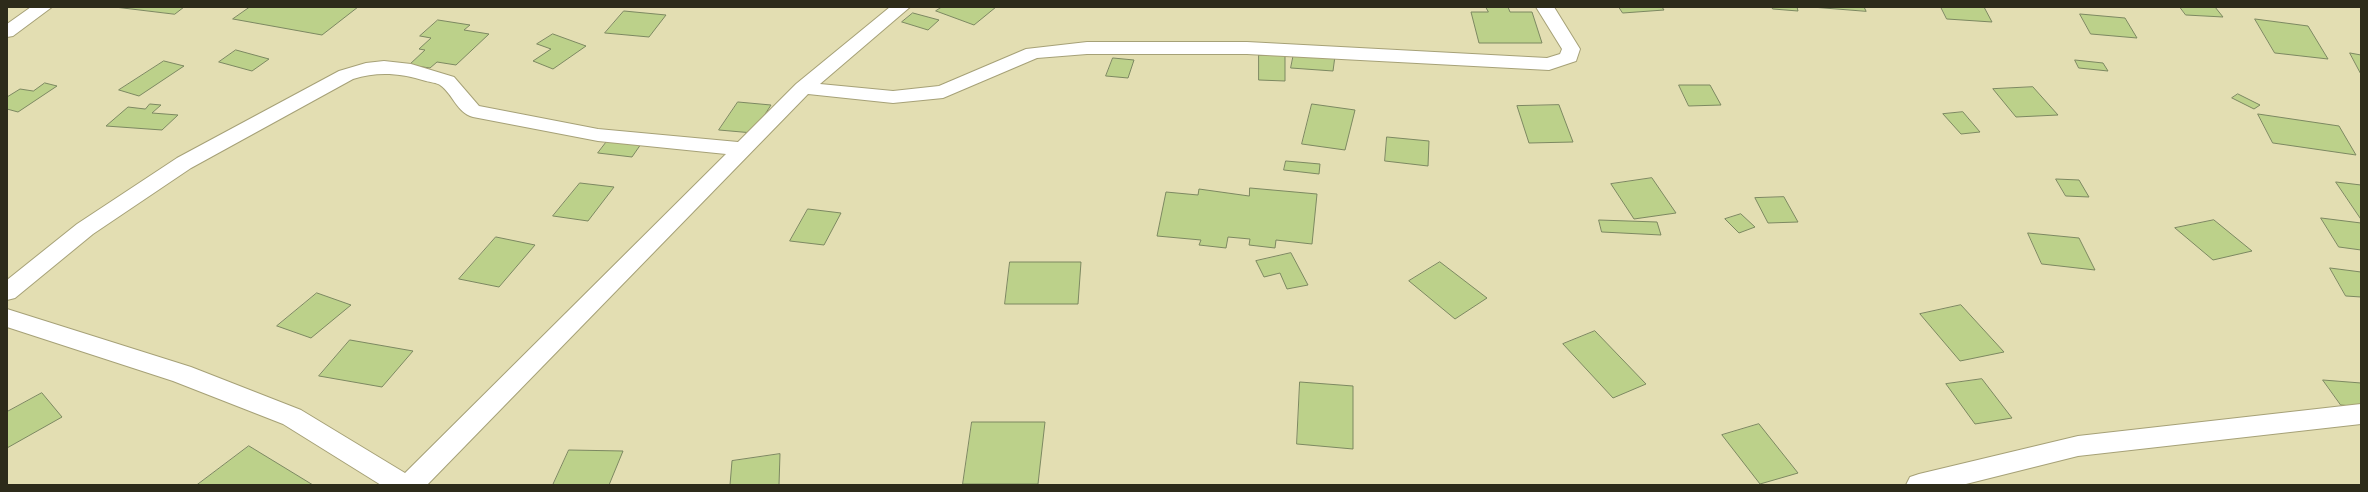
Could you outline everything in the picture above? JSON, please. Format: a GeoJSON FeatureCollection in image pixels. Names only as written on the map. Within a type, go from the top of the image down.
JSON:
{"type":"FeatureCollection","features":[{"type":"Feature","properties":{"kind":"street"},"geometry":{"type":"LineString","coordinates":[[7,32],[43,7]]}},
{"type":"Feature","properties":{"kind":"street"},"geometry":{"type":"LineString","coordinates":[[410,485],[803,88],[901,7]]}},
{"type":"Feature","properties":{"kind":"street"},"geometry":{"type":"LineString","coordinates":[[803,88],[893,97],[943,92],[1033,53],[1087,48],[1248,48],[1549,64],[1560,62],[1568,57],[1571,49],[1545,7]]}},
{"type":"Feature","properties":{"kind":"street"},"geometry":{"type":"LineString","coordinates":[[7,292],[85,229],[184,164],[346,76],[366,69],[384,67],[411,70],[447,82],[473,111],[598,135],[741,149]]}},
{"type":"Feature","properties":{"kind":"street"},"geometry":{"type":"LineString","coordinates":[[7,318],[182,374],[292,417],[403,485]]}},
{"type":"Feature","properties":{"kind":"street"},"geometry":{"type":"LineString","coordinates":[[1931,483],[2078,446],[2361,414]]}},
{"type":"Feature","properties":{"kind":"building"},"geometry":{"type":"Polygon","coordinates":[[[115,7],[184,7],[175,14],[115,7]]]}},
{"type":"Feature","properties":{"kind":"building"},"geometry":{"type":"Polygon","coordinates":[[[250,7],[358,7],[322,35],[233,19],[250,7]]]}},
{"type":"Feature","properties":{"kind":"building"},"geometry":{"type":"Polygon","coordinates":[[[942,7],[996,7],[974,25],[936,11],[942,7]]]}},
{"type":"Feature","properties":{"kind":"building"},"geometry":{"type":"Polygon","coordinates":[[[1486,7],[1508,7],[1510,12],[1532,12],[1542,43],[1479,43],[1471,12],[1488,12],[1486,7]]]}},
{"type":"Feature","properties":{"kind":"building"},"geometry":{"type":"Polygon","coordinates":[[[1619,7],[1662,7],[1664,10],[1623,13],[1619,7]]]}},
{"type":"Feature","properties":{"kind":"building"},"geometry":{"type":"Polygon","coordinates":[[[1772,7],[1797,7],[1798,11],[1773,9],[1772,7]]]}},
{"type":"Feature","properties":{"kind":"building"},"geometry":{"type":"Polygon","coordinates":[[[1812,7],[1864,7],[1866,11],[1812,7]]]}},
{"type":"Feature","properties":{"kind":"building"},"geometry":{"type":"Polygon","coordinates":[[[1941,7],[1984,7],[1992,22],[1947,19],[1941,7]]]}},
{"type":"Feature","properties":{"kind":"building"},"geometry":{"type":"Polygon","coordinates":[[[2180,7],[2215,7],[2223,17],[2186,15],[2180,7]]]}},
{"type":"Feature","properties":{"kind":"building"},"geometry":{"type":"Polygon","coordinates":[[[624,11],[666,15],[649,37],[605,33],[624,11]]]}},
{"type":"Feature","properties":{"kind":"building"},"geometry":{"type":"Polygon","coordinates":[[[913,13],[939,20],[928,30],[902,22],[913,13]]]}},
{"type":"Feature","properties":{"kind":"building"},"geometry":{"type":"Polygon","coordinates":[[[2080,14],[2125,18],[2137,38],[2091,34],[2080,14]]]}},
{"type":"Feature","properties":{"kind":"building"},"geometry":{"type":"Polygon","coordinates":[[[2255,19],[2308,26],[2328,59],[2275,53],[2255,19]]]}},
{"type":"Feature","properties":{"kind":"building"},"geometry":{"type":"Polygon","coordinates":[[[438,20],[470,25],[464,30],[489,34],[456,65],[437,62],[430,68],[409,65],[425,50],[419,49],[431,38],[420,36],[438,20]]]}},
{"type":"Feature","properties":{"kind":"building"},"geometry":{"type":"Polygon","coordinates":[[[553,34],[586,46],[553,69],[533,61],[551,49],[537,44],[553,34]]]}},
{"type":"Feature","properties":{"kind":"building"},"geometry":{"type":"Polygon","coordinates":[[[236,50],[269,59],[252,71],[219,62],[236,50]]]}},
{"type":"Feature","properties":{"kind":"building"},"geometry":{"type":"Polygon","coordinates":[[[1294,53],[1335,56],[1333,71],[1291,68],[1294,53]]]}},
{"type":"Feature","properties":{"kind":"building"},"geometry":{"type":"Polygon","coordinates":[[[2350,53],[2361,55],[2361,74],[2350,53]]]}},
{"type":"Feature","properties":{"kind":"building"},"geometry":{"type":"Polygon","coordinates":[[[1259,55],[1285,55],[1285,81],[1259,80],[1259,55]]]}},
{"type":"Feature","properties":{"kind":"building"},"geometry":{"type":"Polygon","coordinates":[[[1113,58],[1134,60],[1128,78],[1106,76],[1113,58]]]}},
{"type":"Feature","properties":{"kind":"building"},"geometry":{"type":"Polygon","coordinates":[[[2075,60],[2103,63],[2108,71],[2079,68],[2075,60]]]}},
{"type":"Feature","properties":{"kind":"building"},"geometry":{"type":"Polygon","coordinates":[[[164,61],[184,66],[139,96],[119,90],[164,61]]]}},
{"type":"Feature","properties":{"kind":"building"},"geometry":{"type":"Polygon","coordinates":[[[45,83],[57,86],[18,112],[7,109],[7,97],[20,89],[33,91],[45,83]]]}},
{"type":"Feature","properties":{"kind":"building"},"geometry":{"type":"Polygon","coordinates":[[[1679,85],[1710,85],[1721,105],[1689,106],[1679,85]]]}},
{"type":"Feature","properties":{"kind":"building"},"geometry":{"type":"Polygon","coordinates":[[[2033,87],[2058,115],[2016,117],[1993,89],[2033,87]]]}},
{"type":"Feature","properties":{"kind":"building"},"geometry":{"type":"Polygon","coordinates":[[[2238,94],[2260,105],[2254,109],[2232,98],[2238,94]]]}},
{"type":"Feature","properties":{"kind":"building"},"geometry":{"type":"Polygon","coordinates":[[[738,102],[771,105],[753,133],[719,130],[738,102]]]}},
{"type":"Feature","properties":{"kind":"building"},"geometry":{"type":"Polygon","coordinates":[[[150,104],[161,105],[152,113],[178,115],[162,130],[106,126],[128,107],[145,109],[150,104]]]}},
{"type":"Feature","properties":{"kind":"building"},"geometry":{"type":"Polygon","coordinates":[[[1312,104],[1355,110],[1345,150],[1302,144],[1312,104]]]}},
{"type":"Feature","properties":{"kind":"building"},"geometry":{"type":"Polygon","coordinates":[[[1559,105],[1573,142],[1529,143],[1517,106],[1559,105]]]}},
{"type":"Feature","properties":{"kind":"building"},"geometry":{"type":"Polygon","coordinates":[[[1963,112],[1980,132],[1961,134],[1943,114],[1963,112]]]}},
{"type":"Feature","properties":{"kind":"building"},"geometry":{"type":"Polygon","coordinates":[[[2258,114],[2339,126],[2356,155],[2273,143],[2258,114]]]}},
{"type":"Feature","properties":{"kind":"building"},"geometry":{"type":"Polygon","coordinates":[[[1387,137],[1429,141],[1428,166],[1385,161],[1387,137]]]}},
{"type":"Feature","properties":{"kind":"building"},"geometry":{"type":"Polygon","coordinates":[[[608,140],[641,144],[632,157],[598,153],[608,140]]]}},
{"type":"Feature","properties":{"kind":"building"},"geometry":{"type":"Polygon","coordinates":[[[1286,161],[1320,164],[1319,174],[1284,170],[1286,161]]]}},
{"type":"Feature","properties":{"kind":"building"},"geometry":{"type":"Polygon","coordinates":[[[1652,178],[1676,213],[1634,219],[1611,184],[1652,178]]]}},
{"type":"Feature","properties":{"kind":"building"},"geometry":{"type":"Polygon","coordinates":[[[2056,179],[2079,180],[2089,197],[2066,196],[2056,179]]]}},
{"type":"Feature","properties":{"kind":"building"},"geometry":{"type":"Polygon","coordinates":[[[2336,182],[2361,185],[2361,219],[2336,182]]]}},
{"type":"Feature","properties":{"kind":"building"},"geometry":{"type":"Polygon","coordinates":[[[580,183],[614,187],[588,221],[553,216],[580,183]]]}},
{"type":"Feature","properties":{"kind":"building"},"geometry":{"type":"Polygon","coordinates":[[[1250,188],[1317,194],[1312,244],[1276,240],[1275,248],[1249,245],[1250,239],[1228,237],[1226,248],[1199,245],[1201,240],[1157,236],[1166,192],[1198,195],[1199,189],[1249,196],[1250,188]]]}},
{"type":"Feature","properties":{"kind":"building"},"geometry":{"type":"Polygon","coordinates":[[[1784,197],[1798,222],[1768,223],[1755,198],[1784,197]]]}},
{"type":"Feature","properties":{"kind":"building"},"geometry":{"type":"Polygon","coordinates":[[[808,209],[841,213],[824,245],[790,241],[808,209]]]}},
{"type":"Feature","properties":{"kind":"building"},"geometry":{"type":"Polygon","coordinates":[[[1741,214],[1755,227],[1739,233],[1725,219],[1741,214]]]}},
{"type":"Feature","properties":{"kind":"building"},"geometry":{"type":"Polygon","coordinates":[[[2321,218],[2361,223],[2361,250],[2339,247],[2321,218]]]}},
{"type":"Feature","properties":{"kind":"building"},"geometry":{"type":"Polygon","coordinates":[[[1599,220],[1657,222],[1661,235],[1602,232],[1599,220]]]}},
{"type":"Feature","properties":{"kind":"building"},"geometry":{"type":"Polygon","coordinates":[[[2214,220],[2252,251],[2213,260],[2175,228],[2214,220]]]}},
{"type":"Feature","properties":{"kind":"building"},"geometry":{"type":"Polygon","coordinates":[[[2028,233],[2079,238],[2095,270],[2042,264],[2028,233]]]}},
{"type":"Feature","properties":{"kind":"building"},"geometry":{"type":"Polygon","coordinates":[[[496,237],[535,245],[499,287],[459,279],[496,237]]]}},
{"type":"Feature","properties":{"kind":"building"},"geometry":{"type":"Polygon","coordinates":[[[1291,253],[1308,285],[1287,289],[1280,273],[1264,277],[1256,261],[1291,253]]]}},
{"type":"Feature","properties":{"kind":"building"},"geometry":{"type":"Polygon","coordinates":[[[1010,262],[1081,262],[1078,304],[1005,304],[1010,262]]]}},
{"type":"Feature","properties":{"kind":"building"},"geometry":{"type":"Polygon","coordinates":[[[1440,262],[1487,298],[1455,319],[1409,281],[1440,262]]]}},
{"type":"Feature","properties":{"kind":"building"},"geometry":{"type":"Polygon","coordinates":[[[2330,268],[2361,272],[2361,297],[2346,296],[2330,268]]]}},
{"type":"Feature","properties":{"kind":"building"},"geometry":{"type":"Polygon","coordinates":[[[317,293],[351,305],[311,338],[277,326],[317,293]]]}},
{"type":"Feature","properties":{"kind":"building"},"geometry":{"type":"Polygon","coordinates":[[[1961,305],[2004,352],[1960,361],[1920,314],[1961,305]]]}},
{"type":"Feature","properties":{"kind":"building"},"geometry":{"type":"Polygon","coordinates":[[[1595,331],[1646,384],[1613,398],[1563,344],[1595,331]]]}},
{"type":"Feature","properties":{"kind":"building"},"geometry":{"type":"Polygon","coordinates":[[[350,340],[413,351],[382,387],[319,376],[350,340]]]}},
{"type":"Feature","properties":{"kind":"building"},"geometry":{"type":"Polygon","coordinates":[[[1982,379],[2012,418],[1975,424],[1946,384],[1982,379]]]}},
{"type":"Feature","properties":{"kind":"building"},"geometry":{"type":"Polygon","coordinates":[[[2323,380],[2361,383],[2361,407],[2341,405],[2323,380]]]}},
{"type":"Feature","properties":{"kind":"building"},"geometry":{"type":"Polygon","coordinates":[[[1300,382],[1353,386],[1353,449],[1297,444],[1300,382]]]}},
{"type":"Feature","properties":{"kind":"building"},"geometry":{"type":"Polygon","coordinates":[[[42,393],[62,417],[7,448],[7,412],[42,393]]]}},
{"type":"Feature","properties":{"kind":"building"},"geometry":{"type":"Polygon","coordinates":[[[972,422],[1045,422],[1038,484],[963,484],[972,422]]]}},
{"type":"Feature","properties":{"kind":"building"},"geometry":{"type":"Polygon","coordinates":[[[1759,424],[1798,473],[1760,484],[1722,435],[1759,424]]]}},
{"type":"Feature","properties":{"kind":"building"},"geometry":{"type":"Polygon","coordinates":[[[249,446],[313,485],[197,485],[249,446]]]}},
{"type":"Feature","properties":{"kind":"building"},"geometry":{"type":"Polygon","coordinates":[[[569,450],[623,451],[609,485],[553,485],[569,450]]]}},
{"type":"Feature","properties":{"kind":"building"},"geometry":{"type":"Polygon","coordinates":[[[780,454],[779,485],[730,485],[732,461],[780,454]]]}}]}
